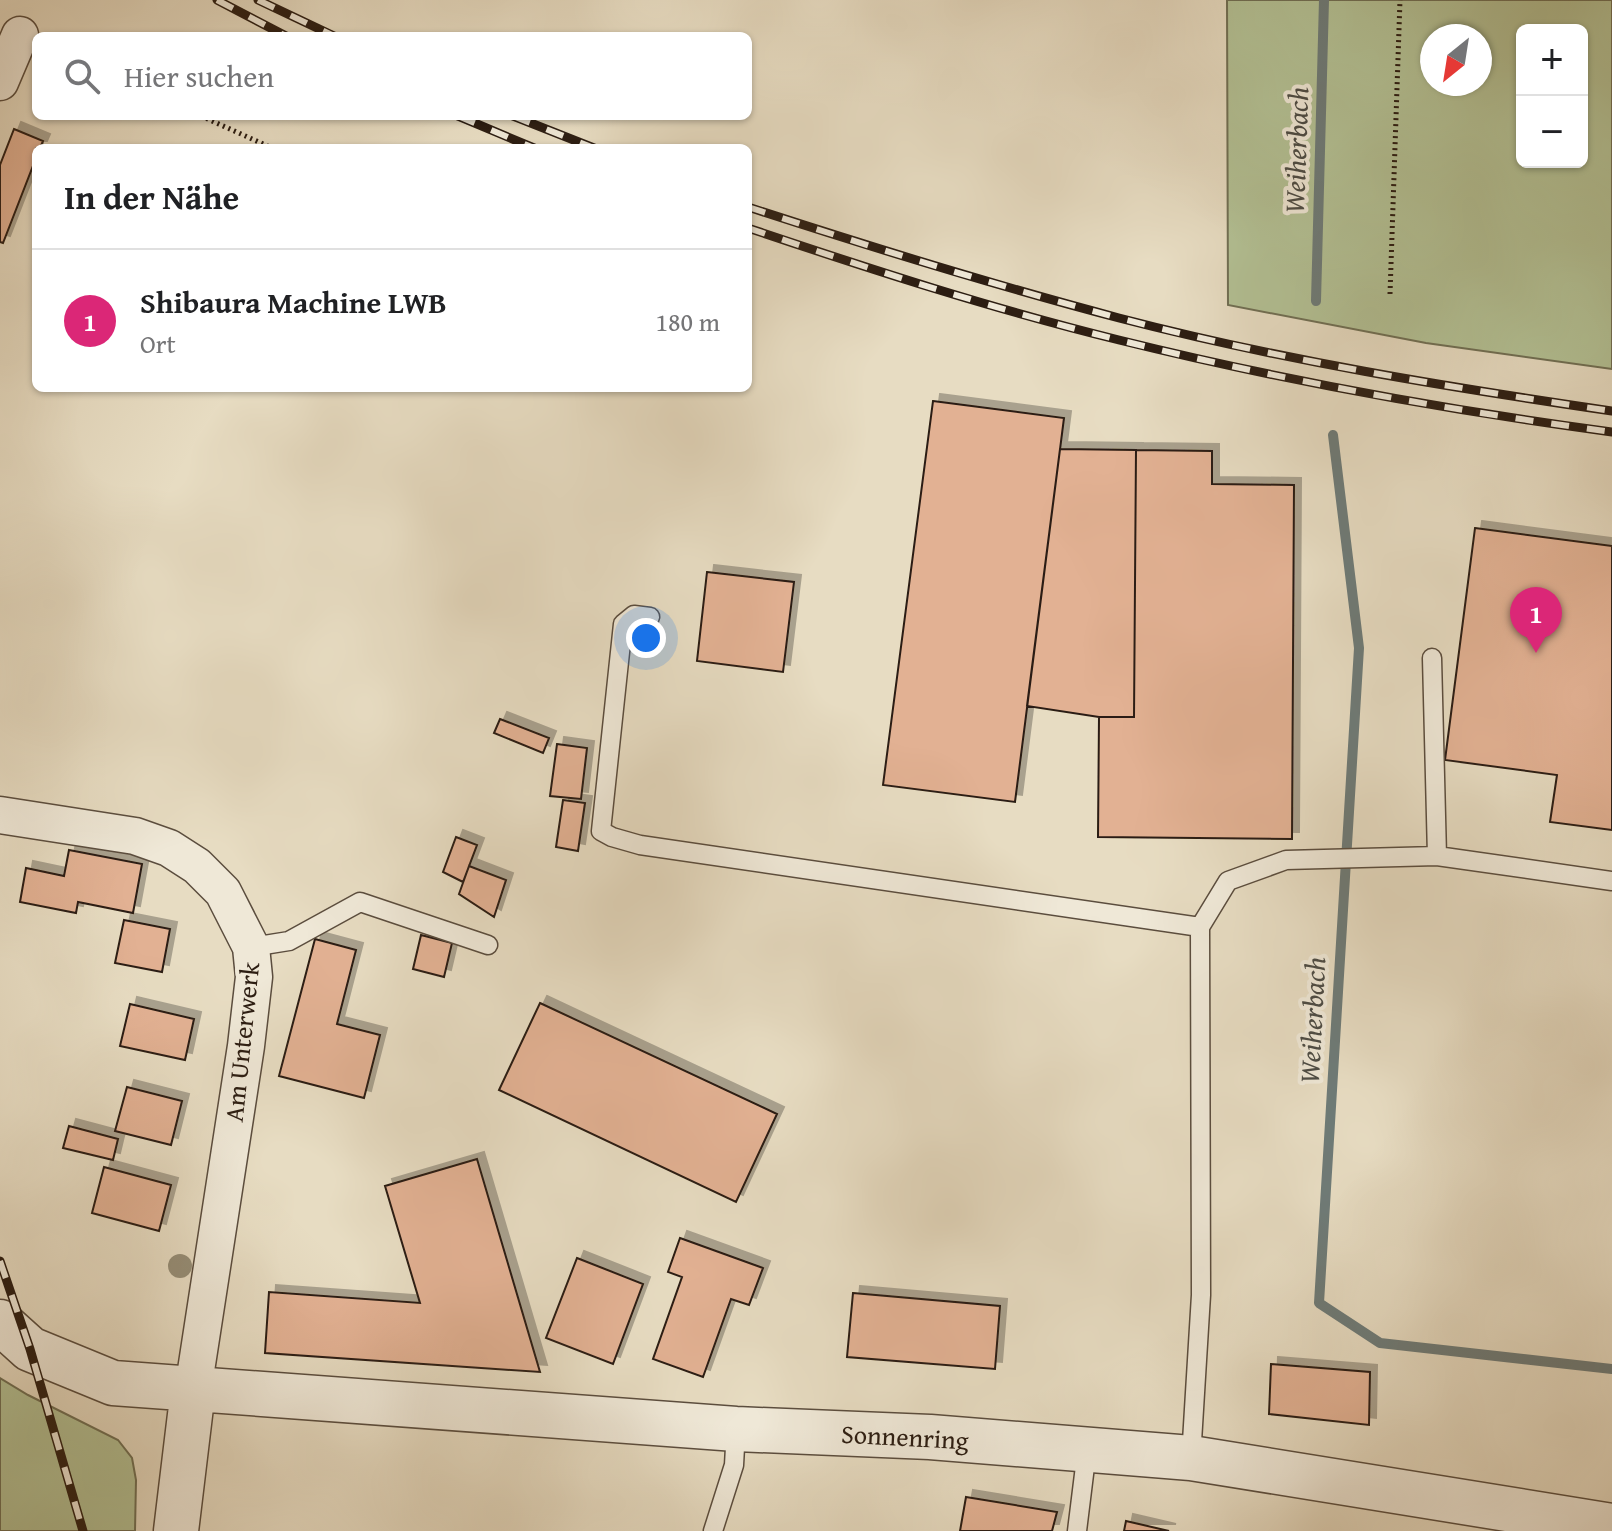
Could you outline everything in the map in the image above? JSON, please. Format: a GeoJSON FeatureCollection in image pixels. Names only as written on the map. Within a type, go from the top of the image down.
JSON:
{"type":"FeatureCollection","features":[{"type":"Feature","properties":{"kind":"street"},"geometry":{"type":"LineString","coordinates":[[0,82],[20,35]]}},
{"type":"Feature","properties":{"kind":"street","name":"Am Unterwerk"},"geometry":{"type":"LineString","coordinates":[[0,815],[135,836],[169,848],[197,866],[223,892],[251,947],[254,977],[246,1046],[193,1390]]}},
{"type":"Feature","properties":{"kind":"street","name":"Sonnenring"},"geometry":{"type":"LineString","coordinates":[[0,1322],[30,1349],[113,1383],[736,1429],[930,1437],[1191,1458],[1612,1526]]}},
{"type":"Feature","properties":{"kind":"street"},"geometry":{"type":"LineString","coordinates":[[176,1531],[193,1390]]}},
{"type":"Feature","properties":{"kind":"lane"},"geometry":{"type":"LineString","coordinates":[[650,617],[634,615],[623,624],[601,831],[640,845],[1200,927]]}},
{"type":"Feature","properties":{"kind":"lane"},"geometry":{"type":"LineString","coordinates":[[1432,658],[1437,856]]}},
{"type":"Feature","properties":{"kind":"lane"},"geometry":{"type":"LineString","coordinates":[[1191,1458],[1201,1295],[1200,927],[1228,881],[1286,860],[1437,856],[1612,881]]}},
{"type":"Feature","properties":{"kind":"lane"},"geometry":{"type":"LineString","coordinates":[[251,947],[289,941],[360,902],[488,945]]}},
{"type":"Feature","properties":{"kind":"lane"},"geometry":{"type":"LineString","coordinates":[[713,1531],[734,1465],[736,1429]]}},
{"type":"Feature","properties":{"kind":"lane"},"geometry":{"type":"LineString","coordinates":[[1077,1531],[1087,1450]]}},
{"type":"Feature","properties":{"kind":"path"},"geometry":{"type":"LineString","coordinates":[[1390,294],[1400,0]]}},
{"type":"Feature","properties":{"kind":"path"},"geometry":{"type":"LineString","coordinates":[[210,120],[263,144]]}},
{"type":"Feature","properties":{"kind":"green space"},"geometry":{"type":"Polygon","coordinates":[[[1227,0],[1612,0],[1612,369],[1426,343],[1228,305],[1227,0]]]}},
{"type":"Feature","properties":{"kind":"green space"},"geometry":{"type":"Polygon","coordinates":[[[0,1378],[118,1440],[132,1458],[136,1480],[135,1531],[0,1531],[0,1378]]]}},
{"type":"Feature","properties":{"kind":"building"},"geometry":{"type":"Polygon","coordinates":[[[14,129],[43,141],[42,144],[32,144],[32,168],[3,243],[0,242],[0,165],[14,129]]]}},
{"type":"Feature","properties":{"kind":"building"},"geometry":{"type":"Polygon","coordinates":[[[933,401],[1064,418],[1015,802],[883,785],[933,401]]]}},
{"type":"Feature","properties":{"kind":"building"},"geometry":{"type":"Polygon","coordinates":[[[1060,449],[1136,450],[1134,717],[1099,717],[1027,706],[1060,449]]]}},
{"type":"Feature","properties":{"kind":"building"},"geometry":{"type":"Polygon","coordinates":[[[1136,450],[1212,451],[1212,484],[1294,485],[1292,839],[1098,837],[1099,717],[1134,717],[1136,450]]]}},
{"type":"Feature","properties":{"kind":"building"},"geometry":{"type":"Polygon","coordinates":[[[1475,528],[1612,546],[1612,830],[1550,822],[1557,775],[1445,760],[1475,528]]]}},
{"type":"Feature","properties":{"kind":"building"},"geometry":{"type":"Polygon","coordinates":[[[707,572],[794,582],[783,672],[697,661],[707,572]]]}},
{"type":"Feature","properties":{"kind":"building"},"geometry":{"type":"Polygon","coordinates":[[[500,719],[549,738],[543,753],[494,733],[500,719]]]}},
{"type":"Feature","properties":{"kind":"building"},"geometry":{"type":"Polygon","coordinates":[[[557,744],[587,748],[581,799],[550,796],[557,744]]]}},
{"type":"Feature","properties":{"kind":"building"},"geometry":{"type":"Polygon","coordinates":[[[563,800],[585,803],[578,851],[556,847],[563,800]]]}},
{"type":"Feature","properties":{"kind":"building"},"geometry":{"type":"Polygon","coordinates":[[[456,837],[477,845],[463,882],[443,872],[456,837]]]}},
{"type":"Feature","properties":{"kind":"building"},"geometry":{"type":"Polygon","coordinates":[[[69,850],[142,864],[133,913],[78,902],[76,913],[20,902],[26,868],[64,876],[69,850]]]}},
{"type":"Feature","properties":{"kind":"building"},"geometry":{"type":"Polygon","coordinates":[[[469,866],[506,880],[494,917],[459,894],[469,866]]]}},
{"type":"Feature","properties":{"kind":"building"},"geometry":{"type":"Polygon","coordinates":[[[124,920],[170,929],[162,972],[115,963],[124,920]]]}},
{"type":"Feature","properties":{"kind":"building"},"geometry":{"type":"Polygon","coordinates":[[[421,935],[452,943],[444,977],[413,969],[421,935]]]}},
{"type":"Feature","properties":{"kind":"building"},"geometry":{"type":"Polygon","coordinates":[[[315,939],[356,950],[337,1024],[380,1035],[364,1098],[279,1076],[315,939]]]}},
{"type":"Feature","properties":{"kind":"building"},"geometry":{"type":"Polygon","coordinates":[[[540,1003],[777,1114],[736,1202],[499,1090],[540,1003]]]}},
{"type":"Feature","properties":{"kind":"building"},"geometry":{"type":"Polygon","coordinates":[[[130,1004],[194,1019],[185,1060],[120,1046],[130,1004]]]}},
{"type":"Feature","properties":{"kind":"building"},"geometry":{"type":"Polygon","coordinates":[[[127,1087],[182,1101],[171,1145],[115,1131],[127,1087]]]}},
{"type":"Feature","properties":{"kind":"building"},"geometry":{"type":"Polygon","coordinates":[[[69,1126],[118,1139],[113,1160],[63,1148],[69,1126]]]}},
{"type":"Feature","properties":{"kind":"building"},"geometry":{"type":"Polygon","coordinates":[[[477,1159],[540,1372],[265,1353],[269,1292],[420,1303],[385,1186],[477,1159]]]}},
{"type":"Feature","properties":{"kind":"building"},"geometry":{"type":"Polygon","coordinates":[[[104,1167],[171,1185],[159,1231],[92,1213],[104,1167]]]}},
{"type":"Feature","properties":{"kind":"building"},"geometry":{"type":"Polygon","coordinates":[[[680,1238],[763,1268],[749,1305],[731,1299],[703,1377],[653,1359],[682,1277],[668,1272],[680,1238]]]}},
{"type":"Feature","properties":{"kind":"building"},"geometry":{"type":"Polygon","coordinates":[[[577,1258],[643,1284],[613,1364],[546,1338],[577,1258]]]}},
{"type":"Feature","properties":{"kind":"building"},"geometry":{"type":"Polygon","coordinates":[[[853,1293],[1000,1306],[995,1369],[847,1357],[853,1293]]]}},
{"type":"Feature","properties":{"kind":"building"},"geometry":{"type":"Polygon","coordinates":[[[1271,1364],[1370,1372],[1369,1425],[1269,1414],[1271,1364]]]}},
{"type":"Feature","properties":{"kind":"building"},"geometry":{"type":"Polygon","coordinates":[[[966,1497],[1057,1512],[1052,1531],[960,1531],[966,1497]]]}},
{"type":"Feature","properties":{"kind":"building"},"geometry":{"type":"Polygon","coordinates":[[[1126,1521],[1169,1531],[1124,1531],[1126,1521]]]}},
{"type":"Feature","properties":{"kind":"waterway","name":"Weiherbach"},"geometry":{"type":"LineString","coordinates":[[1316,301],[1324,0]]}},
{"type":"Feature","properties":{"kind":"waterway","name":"Weiherbach"},"geometry":{"type":"LineString","coordinates":[[1333,435],[1359,648],[1319,1303],[1380,1343],[1612,1369]]}},
{"type":"Feature","properties":{"kind":"railway"},"geometry":{"type":"LineString","coordinates":[[217,0],[278,32]]}},
{"type":"Feature","properties":{"kind":"railway"},"geometry":{"type":"LineString","coordinates":[[258,0],[326,32]]}},
{"type":"Feature","properties":{"kind":"railway"},"geometry":{"type":"LineString","coordinates":[[468,120],[524,144]]}},
{"type":"Feature","properties":{"kind":"railway"},"geometry":{"type":"LineString","coordinates":[[523,120],[584,144]]}},
{"type":"Feature","properties":{"kind":"railway"},"geometry":{"type":"LineString","coordinates":[[752,208],[979,279],[1180,333],[1364,371],[1612,411]]}},
{"type":"Feature","properties":{"kind":"railway"},"geometry":{"type":"LineString","coordinates":[[752,229],[978,302],[1180,355],[1364,393],[1612,432]]}},
{"type":"Feature","properties":{"kind":"railway"},"geometry":{"type":"LineString","coordinates":[[0,1261],[30,1349],[83,1531]]}},
{"type":"Feature","properties":{"kind":"place","name":"Shibaura Machine LWB"},"geometry":{"type":"Point","coordinates":[1536,653]}}]}
